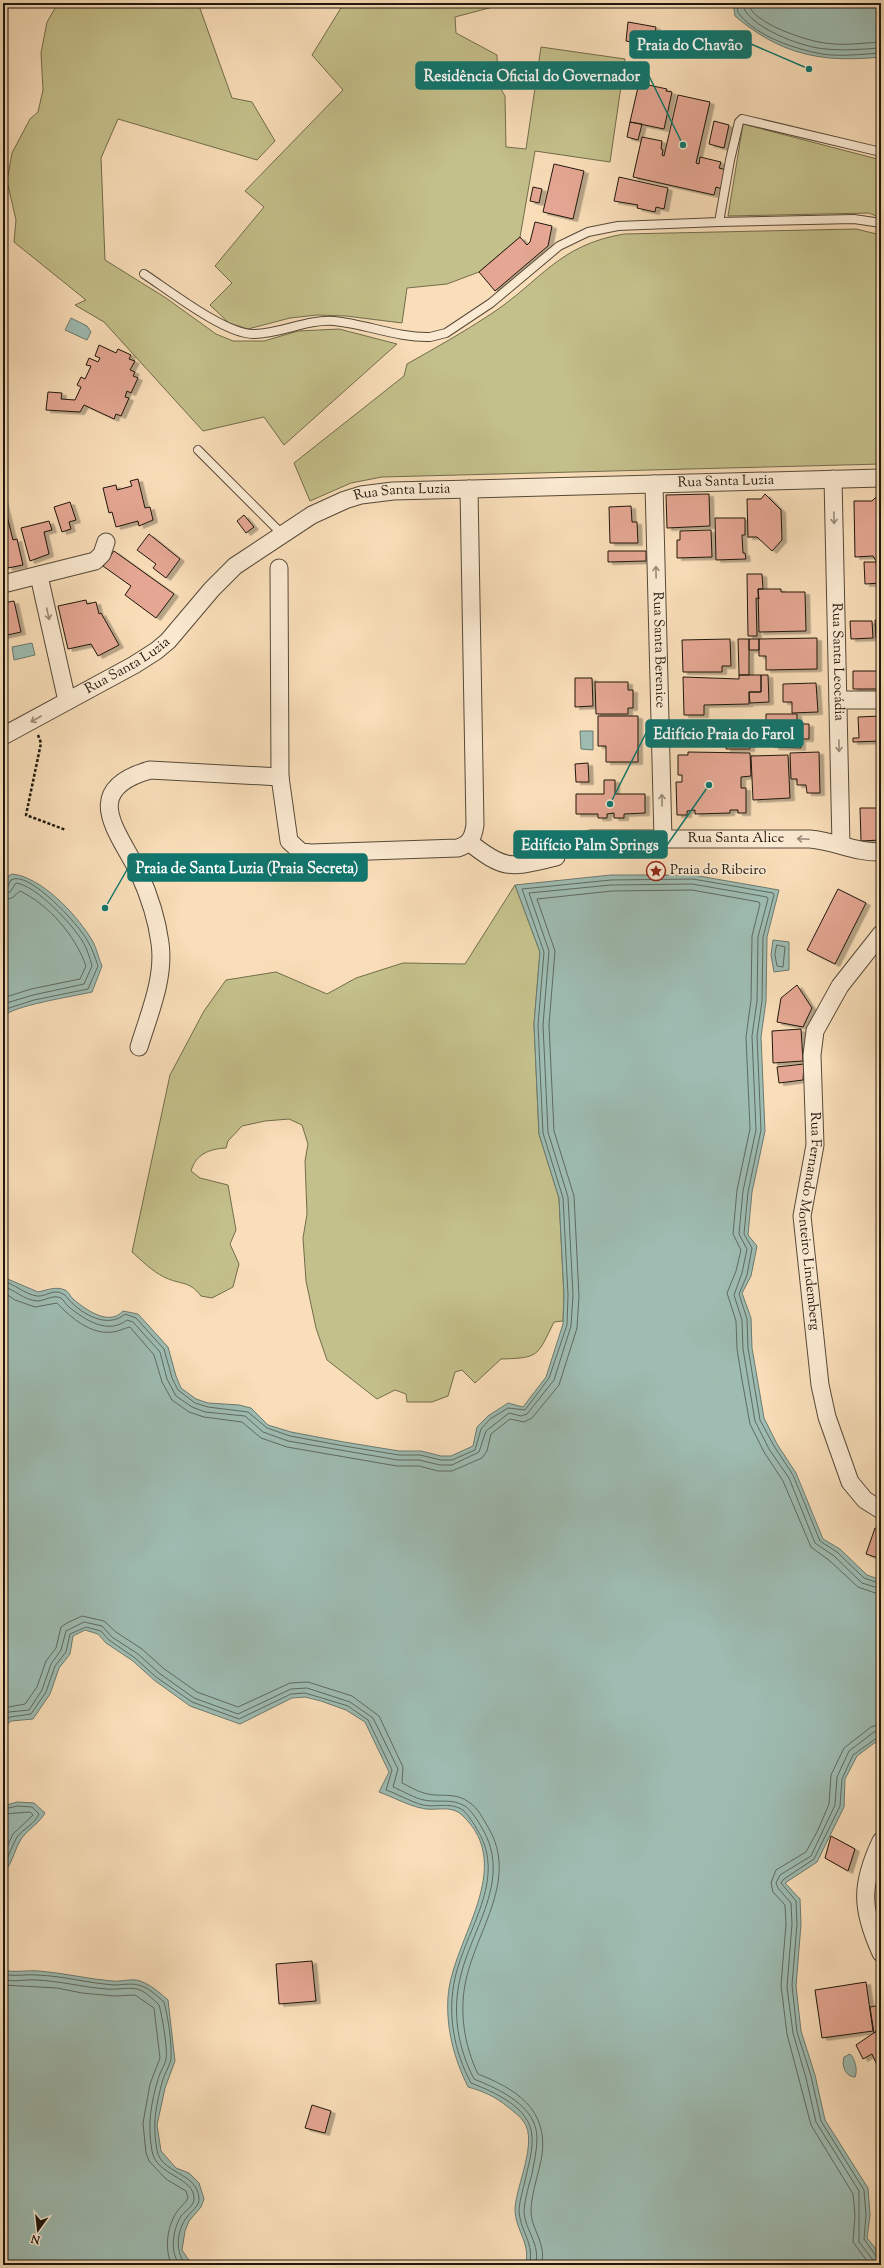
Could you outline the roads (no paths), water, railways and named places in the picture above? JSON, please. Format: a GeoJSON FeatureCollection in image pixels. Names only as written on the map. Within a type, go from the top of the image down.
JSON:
{"type":"FeatureCollection","features":[{"type":"Feature","properties":{"kind":"street","name":"Rua Santa Luzia"},"geometry":{"type":"LineString","coordinates":[[3,736],[134,666],[168,641],[223,577],[245,558],[328,506],[361,495],[393,491],[881,478]]}},
{"type":"Feature","properties":{"kind":"street","name":"Rua Santa Leocádia"},"geometry":{"type":"LineString","coordinates":[[833,479],[841,845]]}},
{"type":"Feature","properties":{"kind":"street","name":"Rua Santa Berenice"},"geometry":{"type":"LineString","coordinates":[[654,484],[663,839]]}},
{"type":"Feature","properties":{"kind":"street"},"geometry":{"type":"LineString","coordinates":[[279,568],[280,777],[289,841],[301,852],[311,853],[458,848],[469,842],[474,834],[475,825],[469,489]]}},
{"type":"Feature","properties":{"kind":"street"},"geometry":{"type":"LineString","coordinates":[[3,584],[95,561],[102,554],[106,542]]}},
{"type":"Feature","properties":{"kind":"street"},"geometry":{"type":"LineString","coordinates":[[39,576],[68,701]]}},
{"type":"Feature","properties":{"kind":"street"},"geometry":{"type":"LineString","coordinates":[[838,700],[881,700]]}},
{"type":"Feature","properties":{"kind":"street"},"geometry":{"type":"LineString","coordinates":[[139,1047],[158,980],[161,963],[160,943],[149,898],[139,873],[110,818],[109,804],[113,793],[122,782],[134,774],[150,770],[280,777]]}},
{"type":"Feature","properties":{"kind":"street","name":"Rua Santa Alice"},"geometry":{"type":"LineString","coordinates":[[590,839],[790,838],[825,840],[859,852],[881,852]]}},
{"type":"Feature","properties":{"kind":"street"},"geometry":{"type":"LineString","coordinates":[[469,842],[500,864],[515,866],[556,856]]}},
{"type":"Feature","properties":{"kind":"street","name":"Rua Fernando Monteiro Lindemberg"},"geometry":{"type":"LineString","coordinates":[[881,934],[840,986],[824,1011],[815,1031],[812,1055],[815,1145],[802,1216],[820,1385],[827,1416],[850,1482],[865,1500],[881,1510]]}},
{"type":"Feature","properties":{"kind":"street"},"geometry":{"type":"LineString","coordinates":[[881,1841],[865,1882],[871,1931],[881,1953]]}},
{"type":"Feature","properties":{"kind":"lane"},"geometry":{"type":"LineString","coordinates":[[719,222],[730,160],[739,122],[742,119],[881,152]]}},
{"type":"Feature","properties":{"kind":"lane"},"geometry":{"type":"LineString","coordinates":[[144,274],[220,323],[243,332],[262,333],[305,322],[324,321],[430,337],[446,333],[485,308],[504,294],[559,246],[588,232],[618,226],[719,222],[854,219],[881,223]]}},
{"type":"Feature","properties":{"kind":"lane"},"geometry":{"type":"LineString","coordinates":[[198,450],[282,534]]}},
{"type":"Feature","properties":{"kind":"water"},"geometry":{"type":"Polygon","coordinates":[[[733,3],[881,3],[881,57],[840,59],[821,57],[786,48],[769,40],[735,16],[733,3]]]}},
{"type":"Feature","properties":{"kind":"water"},"geometry":{"type":"Polygon","coordinates":[[[71,318],[87,326],[91,332],[87,340],[65,330],[71,318]]]}},
{"type":"Feature","properties":{"kind":"water"},"geometry":{"type":"Polygon","coordinates":[[[32,643],[35,655],[14,660],[12,647],[32,643]]]}},
{"type":"Feature","properties":{"kind":"water"},"geometry":{"type":"Polygon","coordinates":[[[580,731],[593,731],[593,750],[581,749],[580,731]]]}},
{"type":"Feature","properties":{"kind":"water"},"geometry":{"type":"Polygon","coordinates":[[[12,874],[34,882],[45,889],[76,917],[92,940],[102,966],[92,992],[30,1005],[8,1013],[3,1017],[3,891],[7,877],[12,874]]]}},
{"type":"Feature","properties":{"kind":"water"},"geometry":{"type":"Polygon","coordinates":[[[611,875],[693,875],[779,890],[767,937],[766,1001],[761,1037],[765,1131],[752,1192],[748,1235],[757,1246],[751,1276],[742,1293],[751,1318],[752,1348],[764,1418],[777,1444],[796,1473],[823,1539],[840,1549],[867,1575],[881,1580],[881,1738],[857,1756],[845,1779],[844,1807],[817,1862],[785,1883],[800,1899],[801,1924],[796,1986],[801,2031],[815,2075],[825,2120],[868,2188],[870,2215],[867,2238],[881,2255],[881,2265],[525,2265],[527,2258],[525,2244],[516,2217],[515,2209],[516,2199],[528,2152],[528,2131],[521,2118],[499,2100],[479,2090],[468,2087],[455,2054],[448,2020],[448,1997],[452,1975],[478,1904],[483,1880],[484,1857],[478,1835],[462,1815],[457,1812],[447,1809],[426,1809],[416,1807],[379,1792],[389,1772],[365,1722],[346,1710],[305,1697],[292,1698],[240,1724],[190,1706],[154,1680],[133,1661],[106,1643],[98,1634],[85,1630],[73,1636],[70,1654],[59,1668],[50,1694],[33,1719],[11,1721],[3,1728],[3,1277],[38,1292],[55,1288],[65,1290],[73,1299],[84,1307],[97,1315],[104,1317],[111,1317],[123,1311],[138,1314],[168,1347],[181,1388],[196,1399],[208,1403],[239,1405],[251,1408],[268,1425],[291,1432],[344,1442],[399,1451],[421,1451],[441,1456],[451,1456],[473,1446],[477,1427],[488,1416],[508,1403],[523,1407],[546,1377],[563,1324],[564,1295],[559,1198],[539,1134],[534,1024],[540,952],[515,885],[611,875]]]}},
{"type":"Feature","properties":{"kind":"water"},"geometry":{"type":"Polygon","coordinates":[[[773,940],[789,942],[789,970],[774,972],[771,955],[773,940]]]}},
{"type":"Feature","properties":{"kind":"water"},"geometry":{"type":"Polygon","coordinates":[[[17,1802],[34,1803],[45,1813],[25,1834],[18,1845],[9,1866],[3,1873],[3,1806],[17,1802]]]}},
{"type":"Feature","properties":{"kind":"water"},"geometry":{"type":"Polygon","coordinates":[[[3,1970],[48,1972],[112,1981],[137,1980],[151,1987],[168,2000],[175,2061],[165,2088],[157,2125],[161,2151],[176,2168],[189,2173],[199,2183],[204,2199],[201,2207],[189,2221],[185,2231],[182,2250],[192,2265],[3,2265],[3,1970]]]}},
{"type":"Feature","properties":{"kind":"water"},"geometry":{"type":"Polygon","coordinates":[[[850,2054],[856,2065],[855,2077],[852,2077],[847,2073],[843,2064],[844,2057],[850,2054]]]}},
{"type":"Feature","properties":{"kind":"place","name":"Praia do Chavão"},"geometry":{"type":"Point","coordinates":[809,69]}},
{"type":"Feature","properties":{"kind":"place","name":"Residência Oficial do Governador"},"geometry":{"type":"Point","coordinates":[683,145]}},
{"type":"Feature","properties":{"kind":"place","name":"Edifício Palm Springs"},"geometry":{"type":"Point","coordinates":[709,785]}},
{"type":"Feature","properties":{"kind":"place","name":"Edifício Praia do Farol"},"geometry":{"type":"Point","coordinates":[610,804]}},
{"type":"Feature","properties":{"kind":"place","name":"Praia do Ribeiro"},"geometry":{"type":"Point","coordinates":[656,871]}},
{"type":"Feature","properties":{"kind":"place","name":"Praia de Santa Luzia (Praia Secreta)"},"geometry":{"type":"Point","coordinates":[105,908]}}]}
